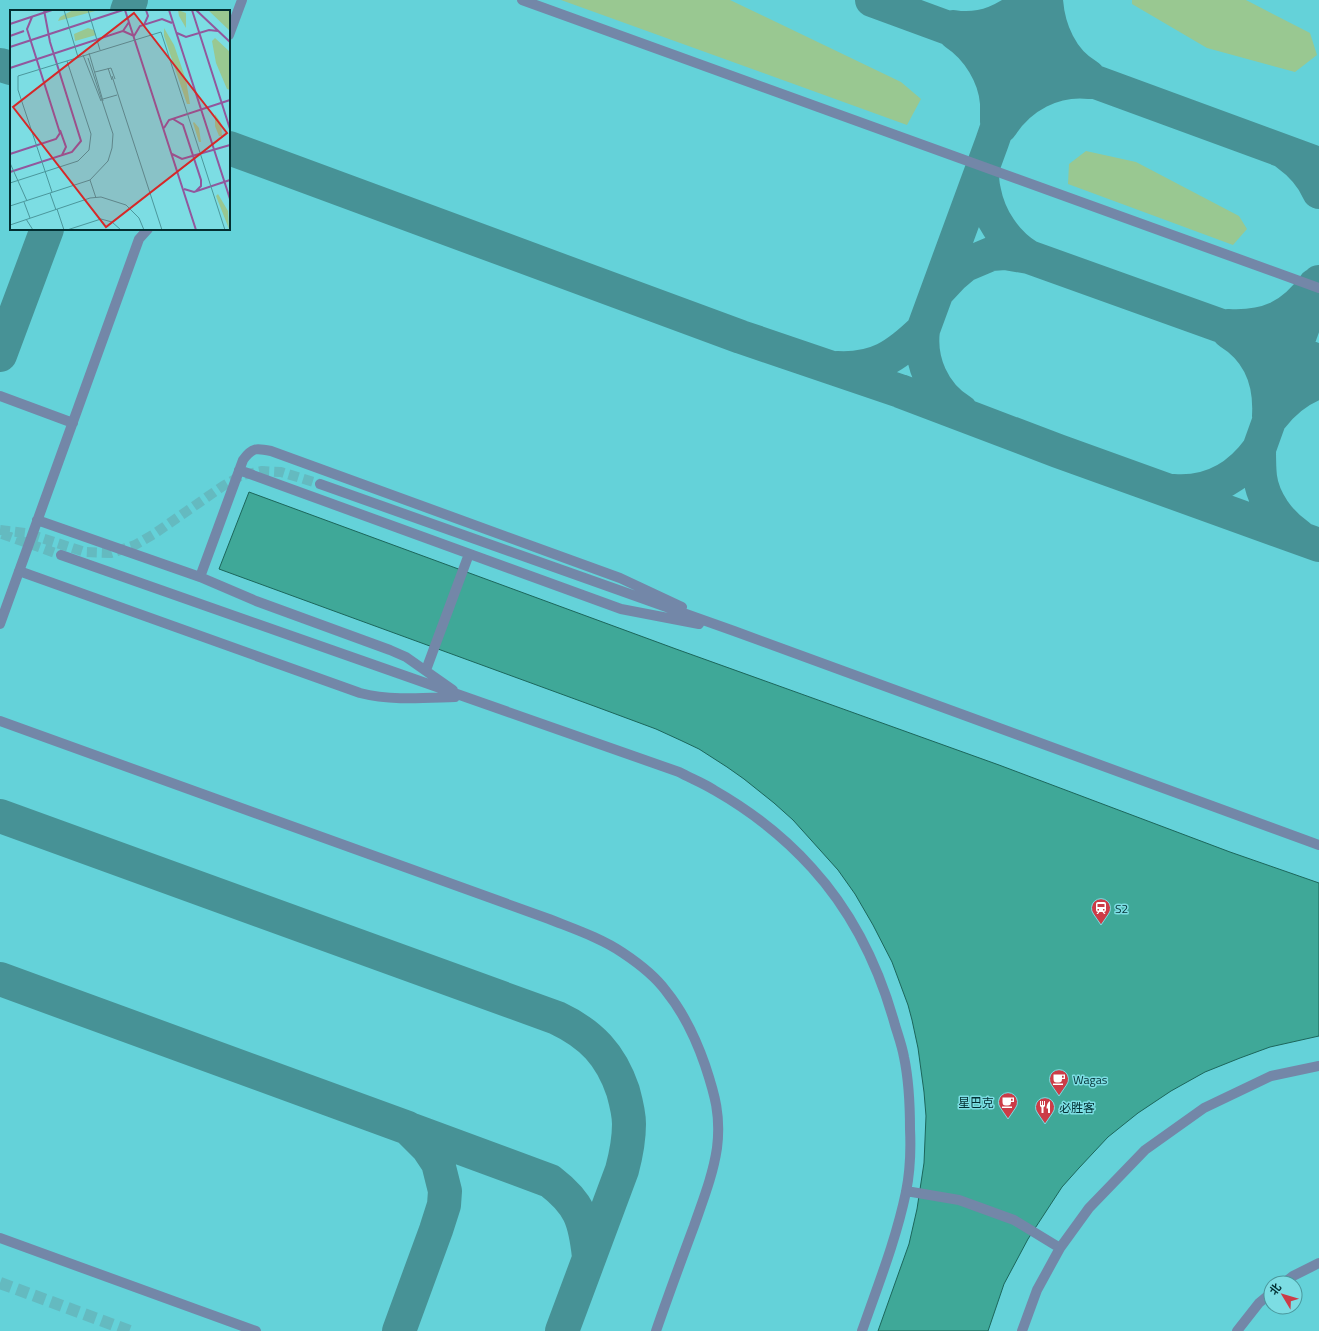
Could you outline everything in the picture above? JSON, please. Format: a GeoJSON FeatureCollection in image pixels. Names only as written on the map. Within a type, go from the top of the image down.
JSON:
{"type":"FeatureCollection","features":[{"type":"Feature","properties":{"kind":"lane"},"geometry":{"type":"LineString","coordinates":[[230,32],[242,0]]}},
{"type":"Feature","properties":{"kind":"lane"},"geometry":{"type":"LineString","coordinates":[[522,0],[1319,288]]}},
{"type":"Feature","properties":{"kind":"lane"},"geometry":{"type":"LineString","coordinates":[[1,620],[139,239],[147,230]]}},
{"type":"Feature","properties":{"kind":"lane"},"geometry":{"type":"LineString","coordinates":[[0,396],[73,423]]}},
{"type":"Feature","properties":{"kind":"lane"},"geometry":{"type":"LineString","coordinates":[[200,577],[243,460],[252,450],[260,448],[620,578],[734,632]]}},
{"type":"Feature","properties":{"kind":"lane"},"geometry":{"type":"LineString","coordinates":[[240,470],[621,609],[734,632]]}},
{"type":"Feature","properties":{"kind":"lane"},"geometry":{"type":"LineString","coordinates":[[320,484],[734,632],[1319,846]]}},
{"type":"Feature","properties":{"kind":"lane"},"geometry":{"type":"LineString","coordinates":[[37,520],[200,577],[256,601],[390,650],[406,657],[463,697]]}},
{"type":"Feature","properties":{"kind":"lane"},"geometry":{"type":"LineString","coordinates":[[426,670],[469,554]]}},
{"type":"Feature","properties":{"kind":"lane"},"geometry":{"type":"LineString","coordinates":[[60,555],[679,772],[713,789],[749,812],[788,844],[812,868],[837,898],[856,928],[874,964],[894,1021],[904,1056],[910,1100],[911,1150],[906,1191],[890,1253],[862,1331]]}},
{"type":"Feature","properties":{"kind":"lane"},"geometry":{"type":"LineString","coordinates":[[19,570],[374,697],[463,697]]}},
{"type":"Feature","properties":{"kind":"lane"},"geometry":{"type":"LineString","coordinates":[[0,721],[549,919],[598,939],[622,953],[646,971],[666,989],[695,1040],[716,1100],[719,1122],[717,1148],[712,1175],[656,1331]]}},
{"type":"Feature","properties":{"kind":"lane"},"geometry":{"type":"LineString","coordinates":[[1022,1331],[1037,1290],[1060,1248],[1089,1208],[1144,1150],[1204,1108],[1271,1076],[1319,1066]]}},
{"type":"Feature","properties":{"kind":"lane"},"geometry":{"type":"LineString","coordinates":[[906,1191],[959,1200],[1014,1220],[1060,1248]]}},
{"type":"Feature","properties":{"kind":"lane"},"geometry":{"type":"LineString","coordinates":[[0,1238],[256,1331]]}},
{"type":"Feature","properties":{"kind":"lane"},"geometry":{"type":"LineString","coordinates":[[1295,1275],[1319,1263]]}},
{"type":"Feature","properties":{"kind":"lane"},"geometry":{"type":"LineString","coordinates":[[1237,1331],[1263,1300]]}},
{"type":"Feature","properties":{"kind":"shaded area"},"geometry":{"type":"Polygon","coordinates":[[[0,0],[1319,0],[1319,1331],[0,1331],[0,0]]]}},
{"type":"Feature","properties":{"kind":"green space"},"geometry":{"type":"Polygon","coordinates":[[[561,0],[730,0],[901,82],[921,99],[907,125],[561,0]]]}},
{"type":"Feature","properties":{"kind":"green space"},"geometry":{"type":"Polygon","coordinates":[[[1132,0],[1246,0],[1310,33],[1317,55],[1295,72],[1207,48],[1132,4],[1132,0]]]}},
{"type":"Feature","properties":{"kind":"green space"},"geometry":{"type":"Polygon","coordinates":[[[1086,151],[1136,162],[1239,216],[1247,229],[1233,245],[1068,184],[1069,164],[1086,151]]]}},
{"type":"Feature","properties":{"kind":"building"},"geometry":{"type":"Polygon","coordinates":[[[249,492],[676,649],[999,765],[1230,852],[1319,883],[1319,1036],[1270,1047],[1205,1072],[1171,1091],[1138,1113],[1108,1137],[1062,1187],[1028,1239],[1004,1284],[988,1331],[878,1331],[909,1244],[917,1209],[924,1163],[926,1116],[924,1092],[918,1048],[912,1020],[892,962],[855,894],[838,870],[793,820],[774,803],[744,779],[699,749],[656,729],[219,569],[249,492]]]}},
{"type":"Feature","properties":{"kind":"taxiway"},"geometry":{"type":"LineString","coordinates":[[127,10],[131,0]]}},
{"type":"Feature","properties":{"kind":"taxiway"},"geometry":{"type":"LineString","coordinates":[[872,0],[1319,164]]}},
{"type":"Feature","properties":{"kind":"taxiway"},"geometry":{"type":"LineString","coordinates":[[953,27],[975,28],[985,26],[1013,13],[1031,0]]}},
{"type":"Feature","properties":{"kind":"taxiway"},"geometry":{"type":"LineString","coordinates":[[961,411],[943,396],[930,376],[923,353],[923,330],[992,142],[1041,0]]}},
{"type":"Feature","properties":{"kind":"taxiway"},"geometry":{"type":"LineString","coordinates":[[1046,0],[1047,11],[1053,33],[1063,53],[1070,62],[1088,76]]}},
{"type":"Feature","properties":{"kind":"taxiway"},"geometry":{"type":"LineString","coordinates":[[955,33],[971,46],[989,73],[996,93],[997,122]]}},
{"type":"Feature","properties":{"kind":"taxiway"},"geometry":{"type":"LineString","coordinates":[[0,65],[10,68]]}},
{"type":"Feature","properties":{"kind":"taxiway"},"geometry":{"type":"LineString","coordinates":[[1001,126],[1018,106],[1039,91],[1064,83],[1090,82]]}},
{"type":"Feature","properties":{"kind":"taxiway"},"geometry":{"type":"LineString","coordinates":[[230,148],[741,337],[900,391],[1058,451],[1319,545]]}},
{"type":"Feature","properties":{"kind":"taxiway"},"geometry":{"type":"LineString","coordinates":[[1287,154],[1306,171],[1319,192]]}},
{"type":"Feature","properties":{"kind":"taxiway"},"geometry":{"type":"LineString","coordinates":[[982,169],[982,180],[986,201],[994,220],[1013,245],[1029,257]]}},
{"type":"Feature","properties":{"kind":"taxiway"},"geometry":{"type":"LineString","coordinates":[[0,355],[47,230]]}},
{"type":"Feature","properties":{"kind":"taxiway"},"geometry":{"type":"LineString","coordinates":[[937,292],[965,265],[991,254],[1005,253],[1029,257],[1319,361]]}},
{"type":"Feature","properties":{"kind":"taxiway"},"geometry":{"type":"LineString","coordinates":[[1173,491],[1199,490],[1222,482],[1242,468],[1259,449],[1319,282]]}},
{"type":"Feature","properties":{"kind":"taxiway"},"geometry":{"type":"LineString","coordinates":[[1228,326],[1255,325],[1278,318],[1288,313],[1297,305],[1315,285]]}},
{"type":"Feature","properties":{"kind":"taxiway"},"geometry":{"type":"LineString","coordinates":[[837,368],[863,367],[884,360],[904,347],[923,330]]}},
{"type":"Feature","properties":{"kind":"taxiway"},"geometry":{"type":"LineString","coordinates":[[1229,332],[1249,348],[1261,368],[1268,391],[1269,416]]}},
{"type":"Feature","properties":{"kind":"taxiway"},"geometry":{"type":"LineString","coordinates":[[1272,417],[1282,405],[1293,396],[1305,388],[1319,382]]}},
{"type":"Feature","properties":{"kind":"taxiway"},"geometry":{"type":"LineString","coordinates":[[1259,449],[1260,477],[1265,495],[1279,518],[1299,536]]}},
{"type":"Feature","properties":{"kind":"taxiway"},"geometry":{"type":"LineString","coordinates":[[0,816],[557,1018],[569,1024],[590,1039],[606,1056],[618,1078],[628,1112],[628,1136],[622,1170],[562,1331]]}},
{"type":"Feature","properties":{"kind":"taxiway"},"geometry":{"type":"LineString","coordinates":[[0,979],[408,1128],[428,1148],[438,1163],[445,1191],[444,1205],[436,1230],[399,1331]]}},
{"type":"Feature","properties":{"kind":"taxiway"},"geometry":{"type":"LineString","coordinates":[[412,1130],[550,1181],[568,1197],[579,1214],[583,1223],[589,1257]]}},
{"type":"Feature","properties":{"kind":"tunnel"},"geometry":{"type":"LineString","coordinates":[[0,530],[26,533],[85,552],[111,553],[135,545],[154,534],[223,486],[242,475],[262,471],[281,472],[320,484]]}},
{"type":"Feature","properties":{"kind":"tunnel"},"geometry":{"type":"LineString","coordinates":[[2,534],[61,555]]}},
{"type":"Feature","properties":{"kind":"tunnel"},"geometry":{"type":"LineString","coordinates":[[0,1283],[130,1331]]}},
{"type":"Feature","properties":{"kind":"place","name":"S2"},"geometry":{"type":"Point","coordinates":[1101,925]}},
{"type":"Feature","properties":{"kind":"place","name":"Wagas"},"geometry":{"type":"Point","coordinates":[1059,1096]}},
{"type":"Feature","properties":{"kind":"place","name":"星巴克"},"geometry":{"type":"Point","coordinates":[1008,1119]}},
{"type":"Feature","properties":{"kind":"place","name":"必胜客"},"geometry":{"type":"Point","coordinates":[1045,1124]}}]}
